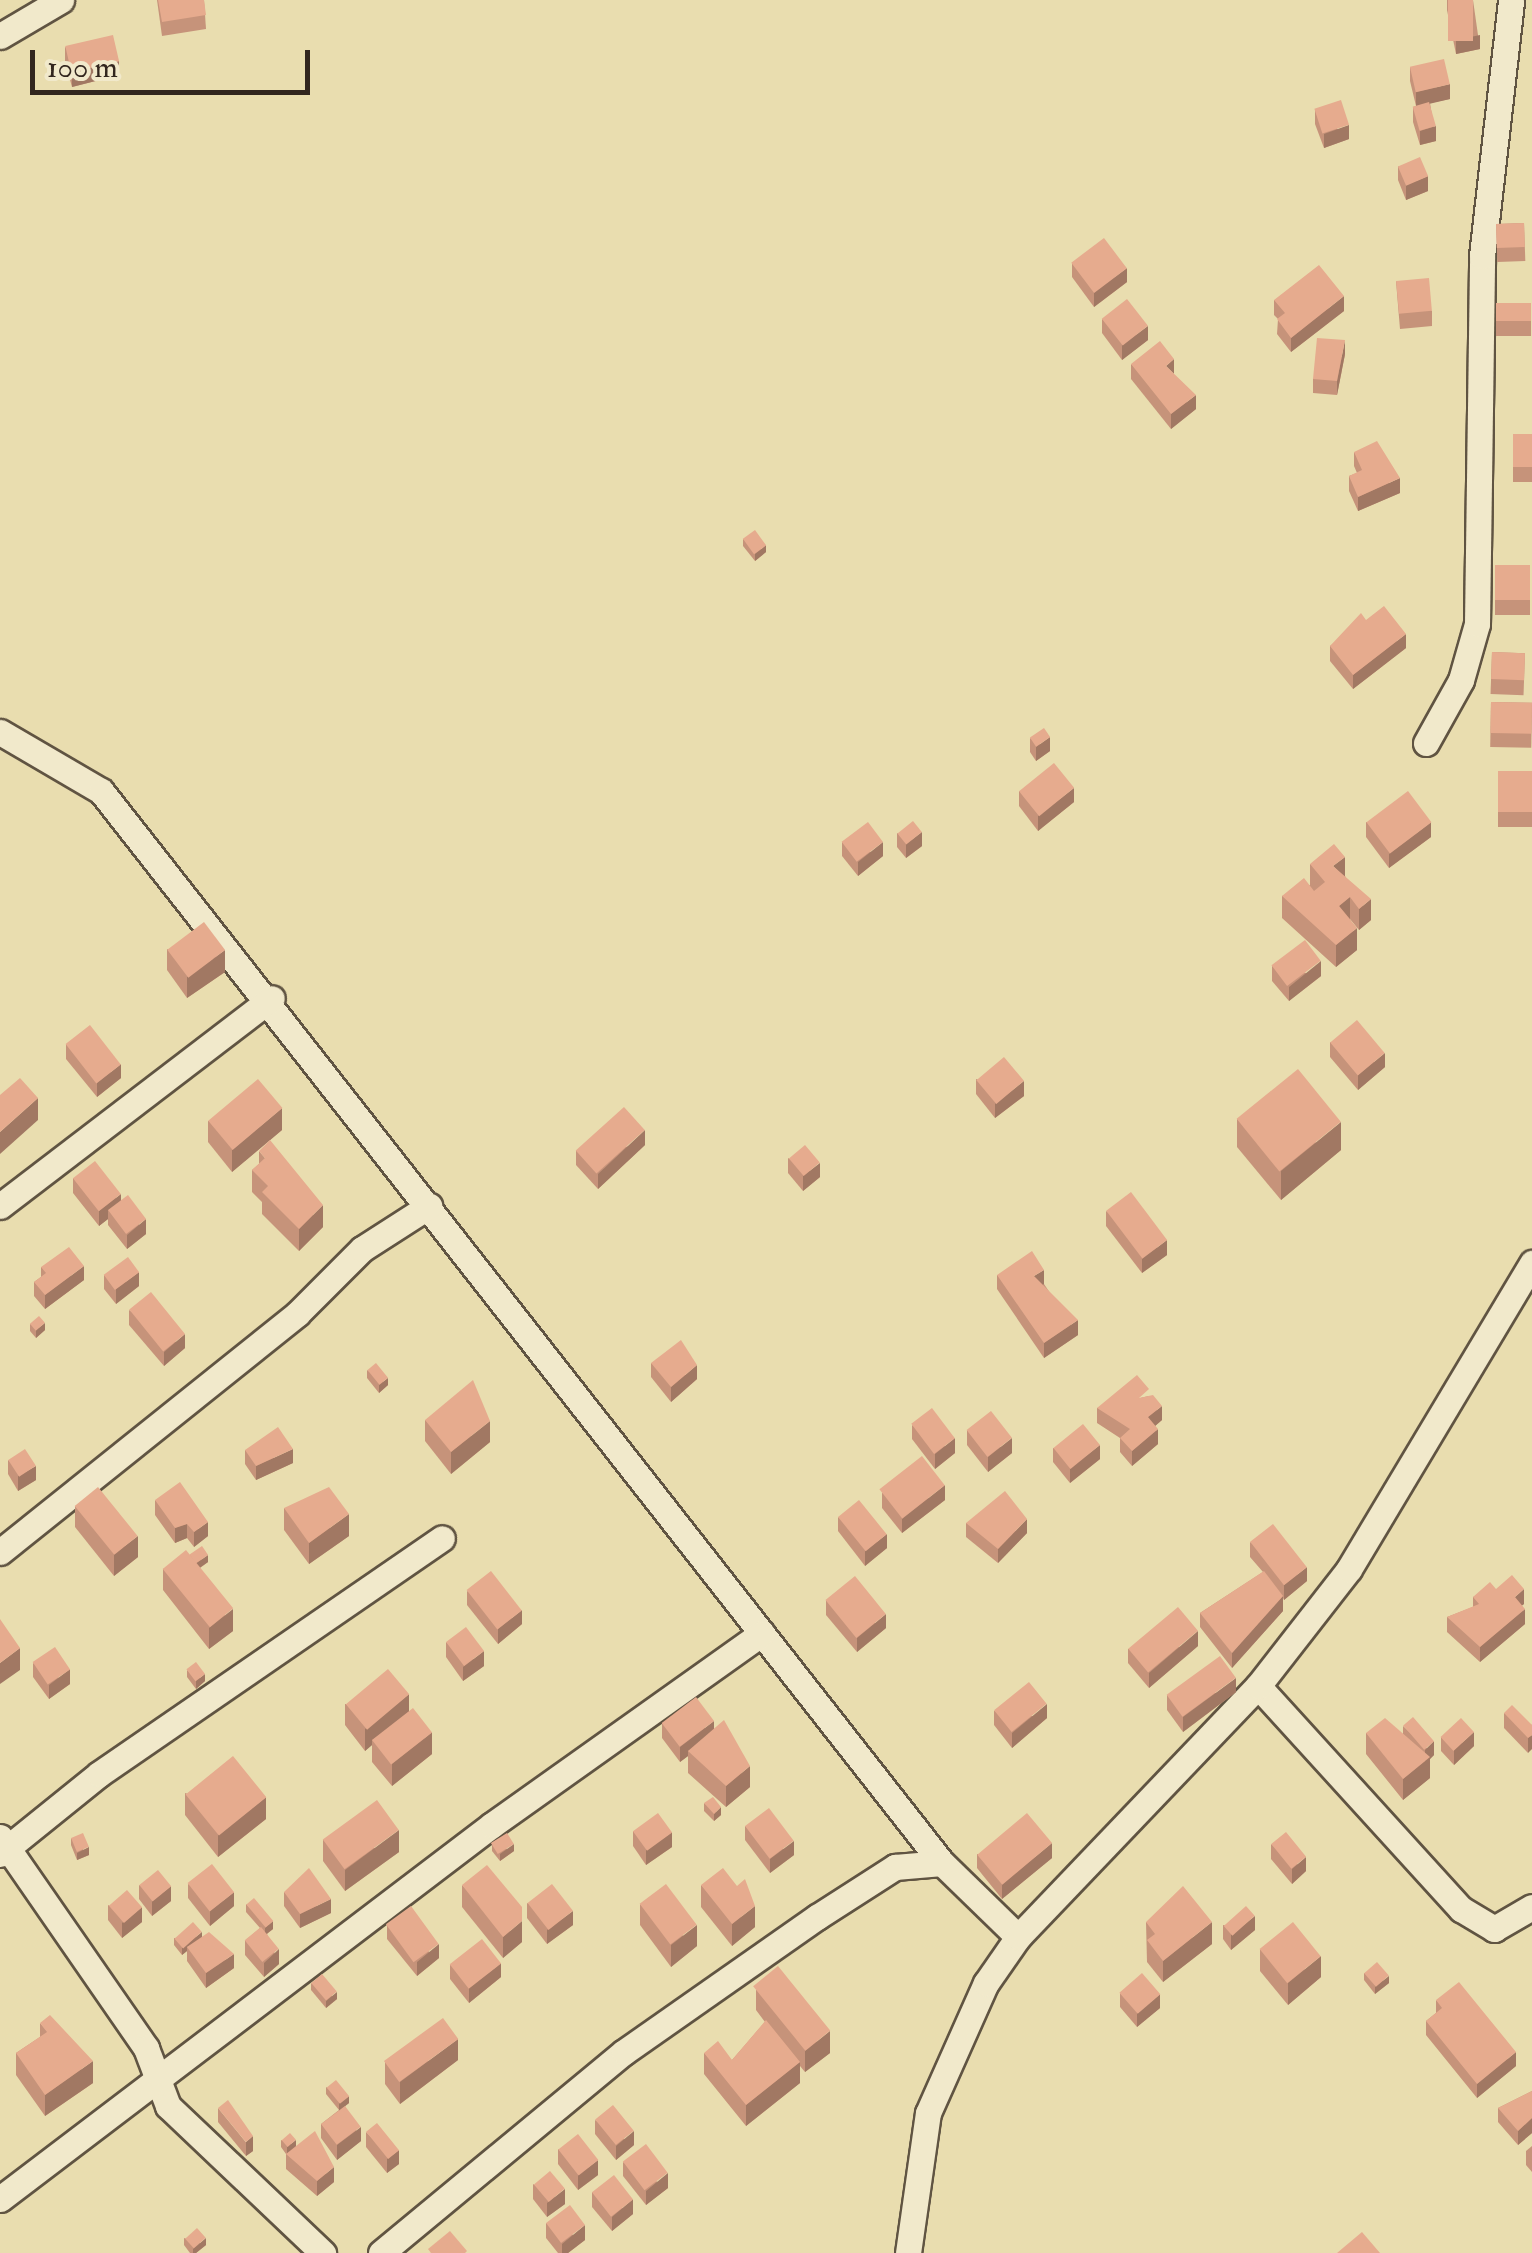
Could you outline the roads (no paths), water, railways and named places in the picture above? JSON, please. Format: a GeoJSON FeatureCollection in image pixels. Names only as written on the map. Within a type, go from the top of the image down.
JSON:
{"type":"FeatureCollection","features":[{"type":"Feature","properties":{"kind":"street"},"geometry":{"type":"LineString","coordinates":[[1426,743],[1462,680],[1477,624],[1482,256],[1511,0]]}},
{"type":"Feature","properties":{"kind":"street"},"geometry":{"type":"LineString","coordinates":[[0,36],[51,2]]}},
{"type":"Feature","properties":{"kind":"street"},"geometry":{"type":"LineString","coordinates":[[0,732],[101,791],[272,998],[429,1206],[942,1864],[1018,1937]]}},
{"type":"Feature","properties":{"kind":"street"},"geometry":{"type":"LineString","coordinates":[[0,1206],[272,998]]}},
{"type":"Feature","properties":{"kind":"street"},"geometry":{"type":"LineString","coordinates":[[0,1552],[296,1314],[362,1249],[429,1206]]}},
{"type":"Feature","properties":{"kind":"street"},"geometry":{"type":"LineString","coordinates":[[908,2253],[928,2114],[954,2040],[1018,1937],[1258,1686],[1400,1494],[1532,1263]]}},
{"type":"Feature","properties":{"kind":"street"},"geometry":{"type":"LineString","coordinates":[[323,2253],[198,2140],[168,2106],[159,2076],[2,1846],[99,1774],[442,1538]]}},
{"type":"Feature","properties":{"kind":"street"},"geometry":{"type":"LineString","coordinates":[[0,2198],[159,2076],[762,1633]]}},
{"type":"Feature","properties":{"kind":"street"},"geometry":{"type":"LineString","coordinates":[[1258,1686],[1461,1910],[1494,1929],[1532,1907]]}},
{"type":"Feature","properties":{"kind":"street"},"geometry":{"type":"LineString","coordinates":[[381,2253],[624,2052],[817,1917],[894,1867],[942,1864]]}}]}
